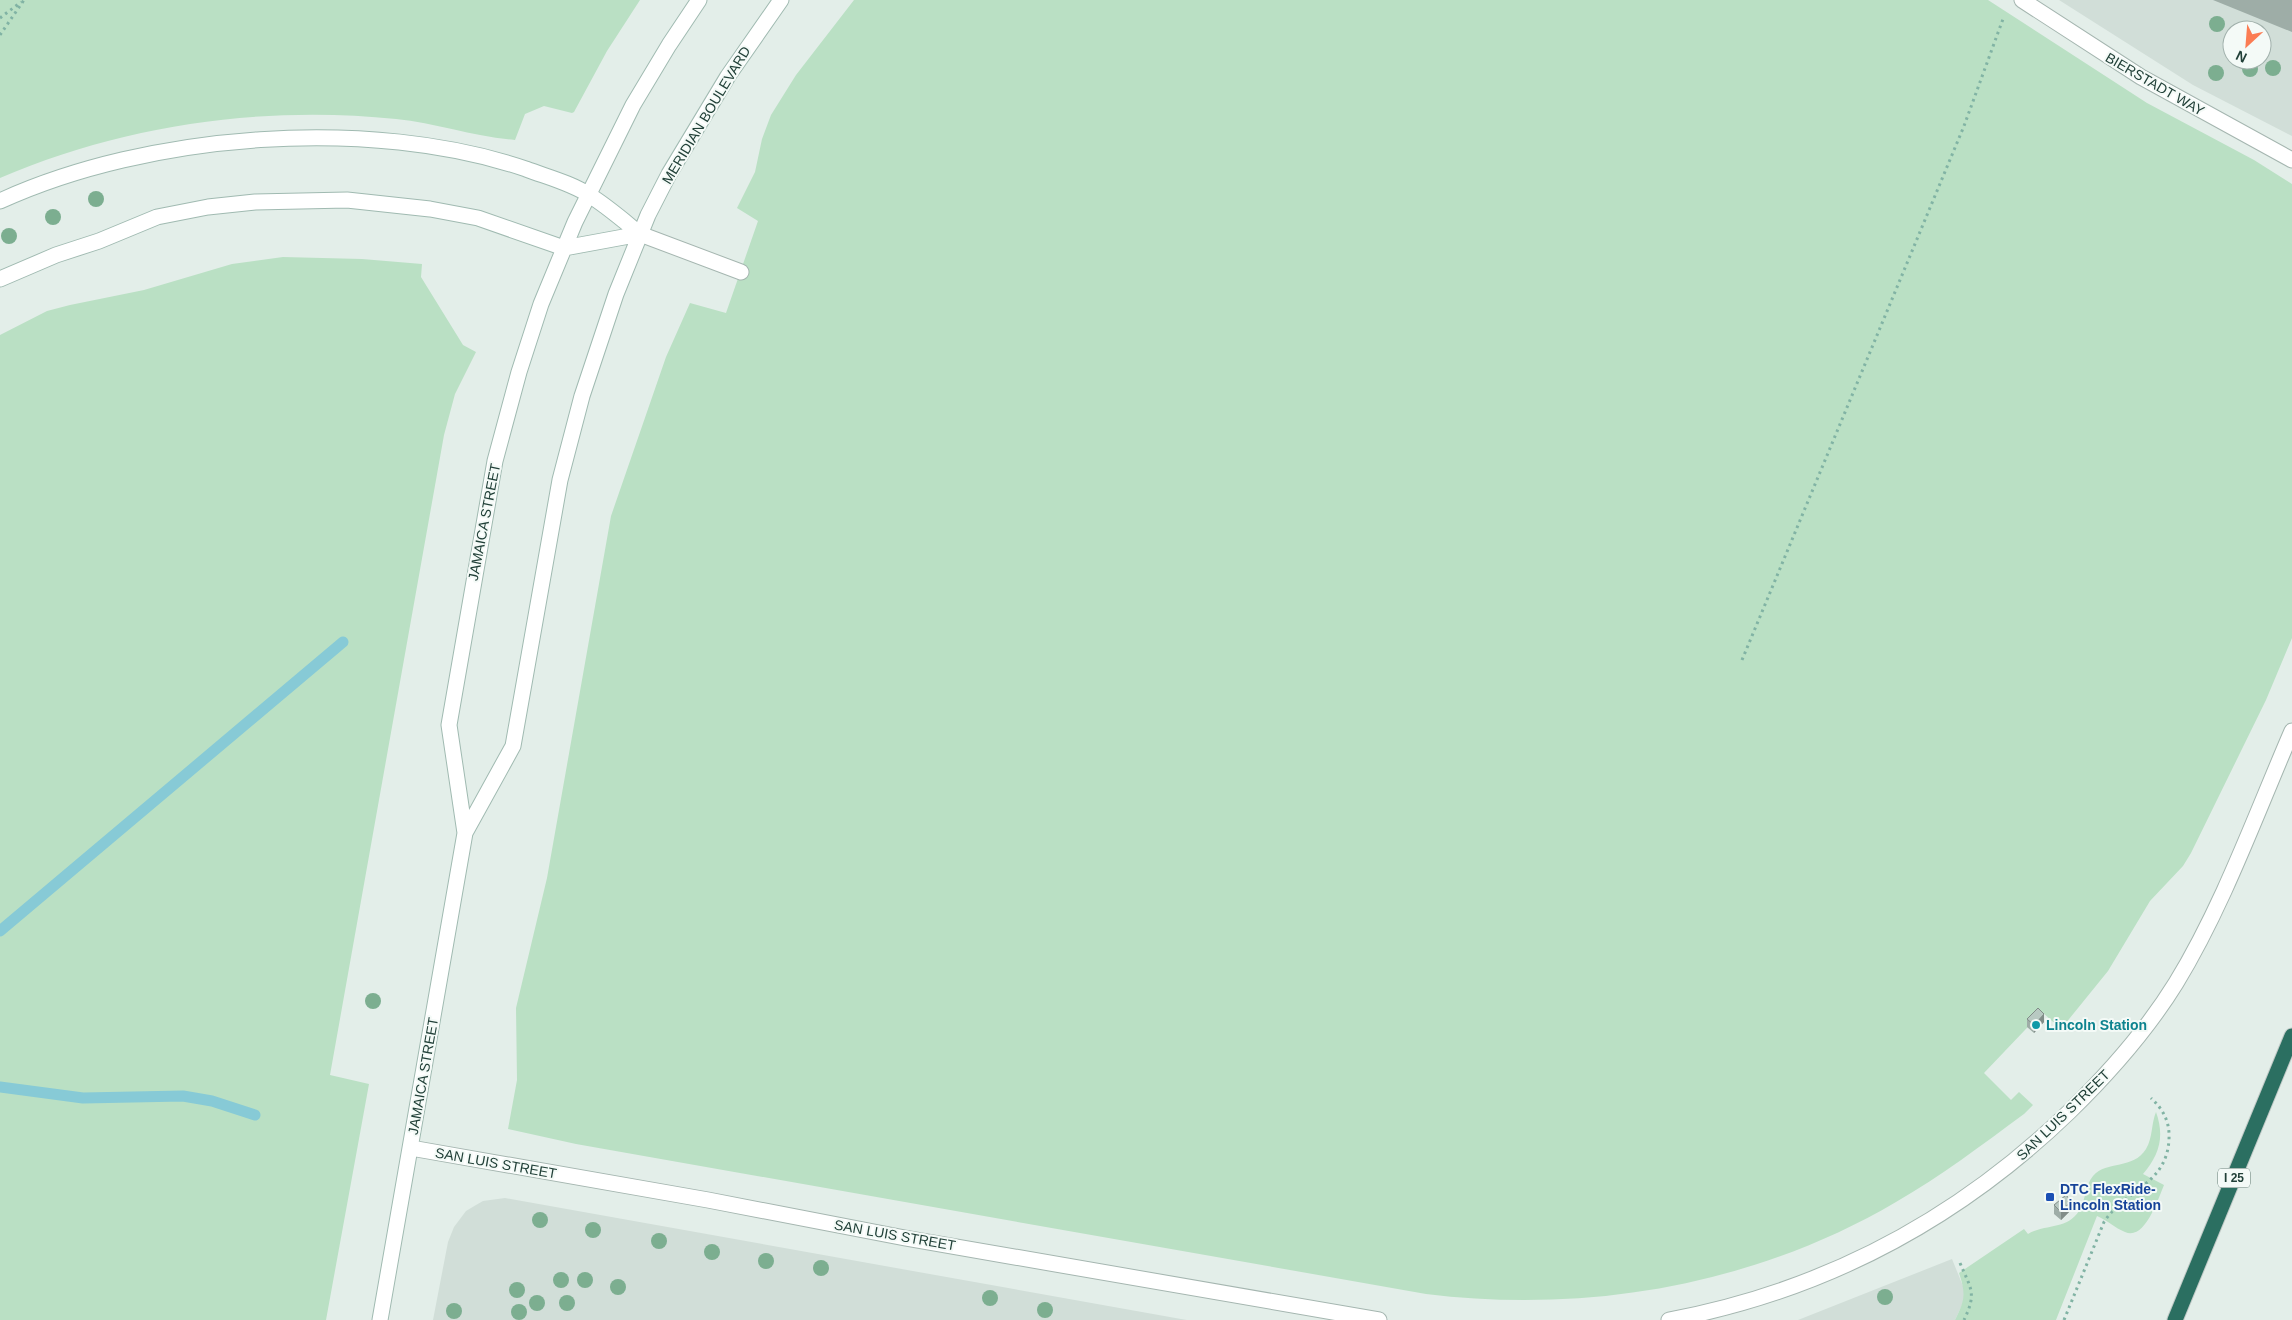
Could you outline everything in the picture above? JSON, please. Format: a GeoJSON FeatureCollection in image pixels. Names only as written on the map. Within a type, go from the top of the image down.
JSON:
{"type":"FeatureCollection","features":[{"type":"Feature","properties":{"kind":"highway","name":"I 25"},"geometry":{"type":"LineString","coordinates":[[2175,1320],[2292,1036]]}},
{"type":"Feature","properties":{"kind":"main road"},"geometry":{"type":"LineString","coordinates":[[589,194],[636,99],[699,0]]}},
{"type":"Feature","properties":{"kind":"main road","name":"MERIDIAN BOULEVARD"},"geometry":{"type":"LineString","coordinates":[[640,234],[665,180],[692,134],[742,54],[781,0]]}},
{"type":"Feature","properties":{"kind":"main road","name":"BIERSTADT WAY"},"geometry":{"type":"LineString","coordinates":[[2022,0],[2141,77],[2292,160]]}},
{"type":"Feature","properties":{"kind":"main road"},"geometry":{"type":"LineString","coordinates":[[0,201],[50,182],[134,158],[220,143],[296,138],[379,141],[457,150],[514,165],[589,194],[640,234],[740,272]]}},
{"type":"Feature","properties":{"kind":"main road","name":"JAMAICA STREET"},"geometry":{"type":"LineString","coordinates":[[380,1320],[465,833],[449,725],[472,580],[495,461],[519,372],[541,304],[575,222],[589,194]]}},
{"type":"Feature","properties":{"kind":"main road"},"geometry":{"type":"LineString","coordinates":[[0,279],[56,255],[99,241],[158,217],[208,207],[288,200],[347,200],[438,210],[478,218],[564,248],[640,234]]}},
{"type":"Feature","properties":{"kind":"main road","name":"JAMAICA STREET"},"geometry":{"type":"LineString","coordinates":[[465,833],[513,746],[551,527],[566,456],[600,338],[640,234]]}},
{"type":"Feature","properties":{"kind":"main road","name":"SAN LUIS STREET"},"geometry":{"type":"LineString","coordinates":[[1669,1320],[1719,1310],[1773,1294],[1872,1254],[1908,1235],[1957,1204],[2007,1168],[2039,1141],[2104,1077],[2144,1029],[2176,982],[2220,897],[2292,731]]}},
{"type":"Feature","properties":{"kind":"main road","name":"SAN LUIS STREET"},"geometry":{"type":"LineString","coordinates":[[411,1148],[1379,1320]]}},
{"type":"Feature","properties":{"kind":"path"},"geometry":{"type":"LineString","coordinates":[[0,18],[24,0]]}},
{"type":"Feature","properties":{"kind":"path"},"geometry":{"type":"LineString","coordinates":[[0,35],[24,0]]}},
{"type":"Feature","properties":{"kind":"path"},"geometry":{"type":"LineString","coordinates":[[1742,660],[1960,135],[2004,18]]}},
{"type":"Feature","properties":{"kind":"path"},"geometry":{"type":"LineString","coordinates":[[2064,1320],[2104,1222],[2111,1212],[2156,1175],[2164,1164],[2168,1150],[2167,1120],[2161,1108],[2151,1098]]}},
{"type":"Feature","properties":{"kind":"path"},"geometry":{"type":"LineString","coordinates":[[1960,1263],[1972,1292],[1972,1301],[1964,1320]]}},
{"type":"Feature","properties":{"kind":"shaded area"},"geometry":{"type":"Polygon","coordinates":[[[2059,0],[2292,0],[2292,136],[2193,85],[2059,0]]]}},
{"type":"Feature","properties":{"kind":"shaded area"},"geometry":{"type":"Polygon","coordinates":[[[505,1198],[1187,1320],[433,1320],[448,1242],[454,1227],[466,1211],[483,1201],[505,1198]]]}},
{"type":"Feature","properties":{"kind":"shaded area"},"geometry":{"type":"Polygon","coordinates":[[[1952,1259],[1965,1291],[1963,1303],[1955,1320],[1798,1320],[1952,1259]]]}},
{"type":"Feature","properties":{"kind":"green space"},"geometry":{"type":"Polygon","coordinates":[[[0,0],[640,0],[607,51],[574,112],[544,106],[525,114],[515,140],[396,119],[346,115],[295,115],[245,118],[194,123],[144,132],[95,144],[0,178],[0,0]]]}},
{"type":"Feature","properties":{"kind":"green space"},"geometry":{"type":"Polygon","coordinates":[[[854,0],[1988,0],[2147,103],[2254,160],[2292,184],[2292,638],[2266,700],[2183,866],[2150,901],[2108,971],[2061,1029],[2042,1012],[1984,1073],[2011,1100],[2019,1092],[2033,1105],[2024,1114],[1977,1149],[1913,1192],[1842,1231],[1786,1254],[1728,1273],[1669,1287],[1609,1296],[1548,1300],[1487,1299],[1426,1294],[576,1144],[508,1129],[517,1080],[516,1008],[547,878],[611,516],[666,357],[690,303],[726,313],[758,221],[737,208],[755,172],[762,139],[771,115],[796,75],[854,0]]]}},
{"type":"Feature","properties":{"kind":"green space"},"geometry":{"type":"Polygon","coordinates":[[[283,257],[362,259],[422,264],[421,277],[463,345],[476,352],[455,394],[444,435],[330,1075],[369,1084],[326,1320],[0,1320],[0,335],[47,311],[144,290],[232,264],[283,257]]]}},
{"type":"Feature","properties":{"kind":"green space"},"geometry":{"type":"Polygon","coordinates":[[[2156,1112],[2160,1130],[2159,1145],[2157,1153],[2143,1174],[2164,1185],[2150,1217],[2145,1225],[2132,1233],[2125,1232],[2097,1216],[2056,1320],[1955,1320],[1963,1297],[1963,1286],[1959,1273],[2024,1229],[2028,1234],[2062,1224],[2074,1217],[2081,1207],[2088,1184],[2093,1176],[2105,1168],[2127,1163],[2141,1156],[2150,1140],[2156,1112]]]}},
{"type":"Feature","properties":{"kind":"building"},"geometry":{"type":"Polygon","coordinates":[[[2038,1008],[2044,1014],[2034,1025],[2027,1019],[2038,1008]]]}},
{"type":"Feature","properties":{"kind":"building"},"geometry":{"type":"Polygon","coordinates":[[[2066,1195],[2071,1201],[2061,1212],[2054,1205],[2066,1195]]]}},
{"type":"Feature","properties":{"kind":"waterway"},"geometry":{"type":"LineString","coordinates":[[0,931],[343,642]]}},
{"type":"Feature","properties":{"kind":"waterway"},"geometry":{"type":"LineString","coordinates":[[0,1087],[83,1098],[183,1096],[212,1101],[255,1115]]}},
{"type":"Feature","properties":{"kind":"place","name":"Lincoln Station"},"geometry":{"type":"Point","coordinates":[2036,1025]}},
{"type":"Feature","properties":{"kind":"place","name":"DTC FlexRide- Lincoln Station"},"geometry":{"type":"Point","coordinates":[2050,1197]}}]}
